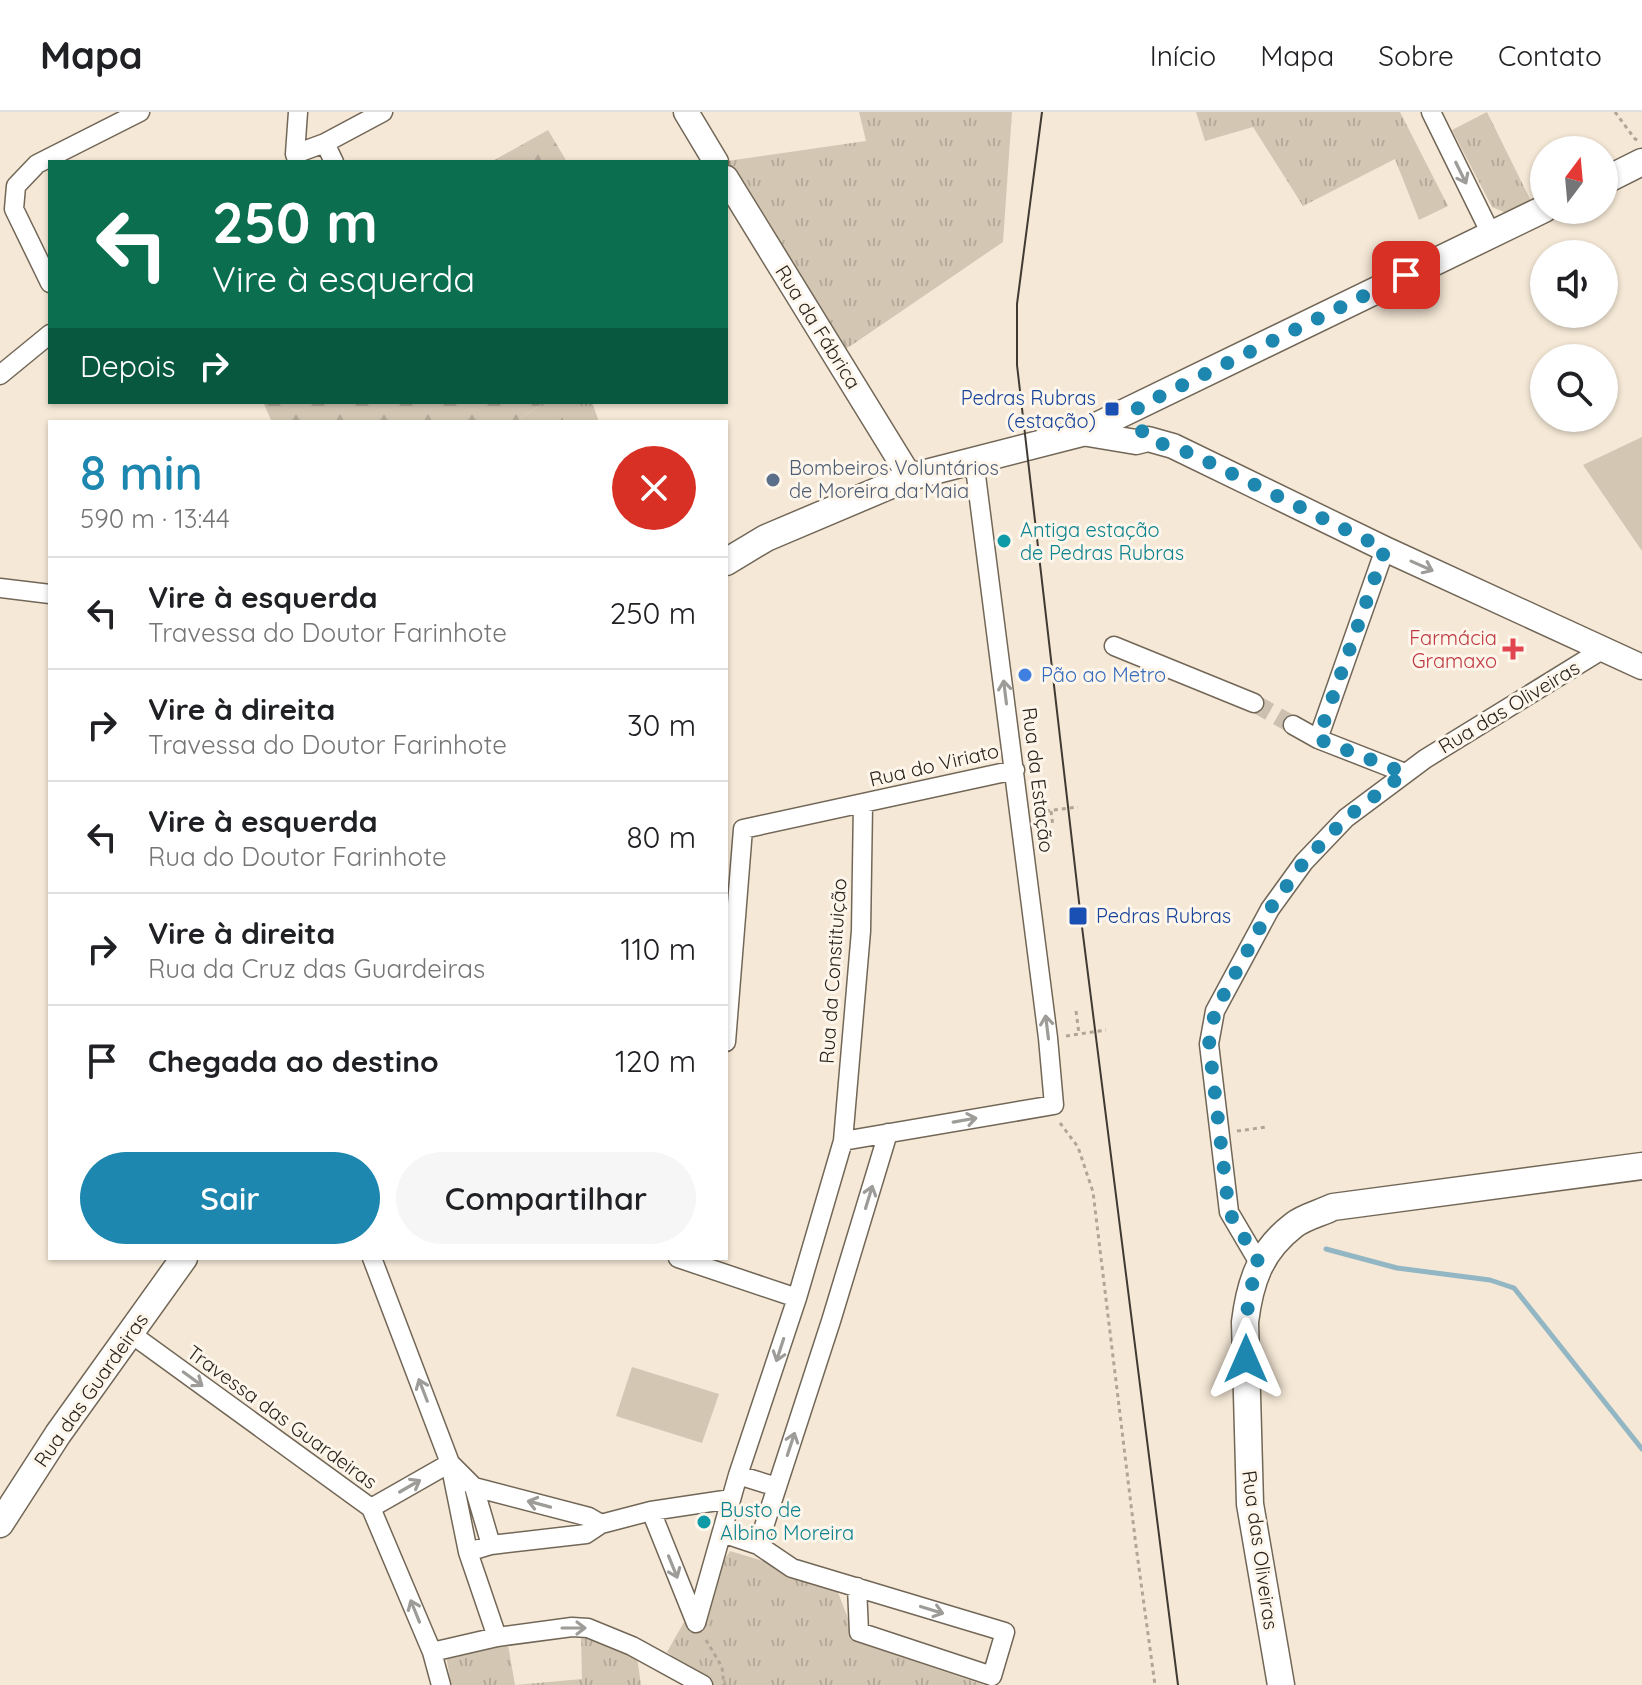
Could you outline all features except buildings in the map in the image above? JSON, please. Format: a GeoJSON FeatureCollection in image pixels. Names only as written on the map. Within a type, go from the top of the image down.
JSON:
{"type":"FeatureCollection","features":[{"type":"Feature","properties":{"kind":"main road"},"geometry":{"type":"LineString","coordinates":[[1618,169],[1638,151]]}},
{"type":"Feature","properties":{"kind":"main road"},"geometry":{"type":"LineString","coordinates":[[728,561],[766,538],[910,477],[1082,433],[1530,216]]}},
{"type":"Feature","properties":{"kind":"main road"},"geometry":{"type":"LineString","coordinates":[[1259,1263],[1295,1224],[1333,1207],[1642,1166]]}},
{"type":"Feature","properties":{"kind":"main road","name":"Rua das Guardeiras"},"geometry":{"type":"LineString","coordinates":[[0,1524],[58,1434],[183,1260]]}},
{"type":"Feature","properties":{"kind":"main road","name":"Rua das Oliveiras"},"geometry":{"type":"LineString","coordinates":[[1259,1263],[1248,1297],[1245,1322],[1247,1478],[1281,1685]]}},
{"type":"Feature","properties":{"kind":"street"},"geometry":{"type":"LineString","coordinates":[[48,279],[14,209],[16,186],[37,164],[140,112]]}},
{"type":"Feature","properties":{"kind":"street"},"geometry":{"type":"LineString","coordinates":[[298,112],[296,158],[383,112]]}},
{"type":"Feature","properties":{"kind":"street"},"geometry":{"type":"LineString","coordinates":[[686,112],[715,160]]}},
{"type":"Feature","properties":{"kind":"street"},"geometry":{"type":"LineString","coordinates":[[1431,112],[1491,234]]}},
{"type":"Feature","properties":{"kind":"street"},"geometry":{"type":"LineString","coordinates":[[325,143],[333,160]]}},
{"type":"Feature","properties":{"kind":"street","name":"Rua da Fábrica"},"geometry":{"type":"LineString","coordinates":[[728,181],[910,477]]}},
{"type":"Feature","properties":{"kind":"street"},"geometry":{"type":"LineString","coordinates":[[0,375],[48,336]]}},
{"type":"Feature","properties":{"kind":"street"},"geometry":{"type":"LineString","coordinates":[[1138,407],[1136,423],[1148,439]]}},
{"type":"Feature","properties":{"kind":"street"},"geometry":{"type":"LineString","coordinates":[[1082,433],[1136,442],[1148,439],[1192,454],[1385,549],[1642,667]]}},
{"type":"Feature","properties":{"kind":"street","name":"Rua da Estação"},"geometry":{"type":"LineString","coordinates":[[974,460],[1015,770],[1054,1105]]}},
{"type":"Feature","properties":{"kind":"street"},"geometry":{"type":"LineString","coordinates":[[1318,739],[1385,549]]}},
{"type":"Feature","properties":{"kind":"street"},"geometry":{"type":"LineString","coordinates":[[0,588],[48,594]]}},
{"type":"Feature","properties":{"kind":"street"},"geometry":{"type":"LineString","coordinates":[[1114,646],[1254,703]]}},
{"type":"Feature","properties":{"kind":"street","name":"Rua das Oliveiras"},"geometry":{"type":"LineString","coordinates":[[1259,1263],[1229,1212],[1209,1044],[1215,1011],[1270,909],[1304,862],[1346,818],[1405,773],[1605,648]]}},
{"type":"Feature","properties":{"kind":"street"},"geometry":{"type":"LineString","coordinates":[[1293,725],[1318,739],[1405,773]]}},
{"type":"Feature","properties":{"kind":"street","name":"Rua do Viriato"},"geometry":{"type":"LineString","coordinates":[[735,831],[1015,770]]}},
{"type":"Feature","properties":{"kind":"street","name":"Rua da Constituição"},"geometry":{"type":"LineString","coordinates":[[696,1623],[738,1475],[797,1298],[843,1141],[861,931],[863,804]]}},
{"type":"Feature","properties":{"kind":"street"},"geometry":{"type":"LineString","coordinates":[[728,995],[735,831]]}},
{"type":"Feature","properties":{"kind":"street"},"geometry":{"type":"LineString","coordinates":[[843,1141],[1054,1105]]}},
{"type":"Feature","properties":{"kind":"street"},"geometry":{"type":"LineString","coordinates":[[758,1545],[888,1133]]}},
{"type":"Feature","properties":{"kind":"street"},"geometry":{"type":"LineString","coordinates":[[373,1260],[450,1463],[468,1552],[497,1637]]}},
{"type":"Feature","properties":{"kind":"street"},"geometry":{"type":"LineString","coordinates":[[685,1260],[797,1298]]}},
{"type":"Feature","properties":{"kind":"street","name":"Travessa das Guardeiras"},"geometry":{"type":"LineString","coordinates":[[130,1333],[371,1508],[432,1652],[441,1685]]}},
{"type":"Feature","properties":{"kind":"street"},"geometry":{"type":"LineString","coordinates":[[450,1463],[474,1487],[491,1545]]}},
{"type":"Feature","properties":{"kind":"street"},"geometry":{"type":"LineString","coordinates":[[371,1508],[450,1463]]}},
{"type":"Feature","properties":{"kind":"street"},"geometry":{"type":"LineString","coordinates":[[738,1475],[777,1487]]}},
{"type":"Feature","properties":{"kind":"street"},"geometry":{"type":"LineString","coordinates":[[474,1487],[589,1517],[601,1524]]}},
{"type":"Feature","properties":{"kind":"street"},"geometry":{"type":"LineString","coordinates":[[468,1552],[491,1545],[586,1534],[601,1524],[651,1511],[731,1499]]}},
{"type":"Feature","properties":{"kind":"street"},"geometry":{"type":"LineString","coordinates":[[651,1511],[696,1623]]}},
{"type":"Feature","properties":{"kind":"street"},"geometry":{"type":"LineString","coordinates":[[722,1533],[758,1545],[792,1568],[857,1587],[1005,1632],[992,1676],[859,1632],[857,1587]]}},
{"type":"Feature","properties":{"kind":"street"},"geometry":{"type":"LineString","coordinates":[[432,1652],[497,1637],[572,1627],[588,1628],[632,1646],[703,1685]]}},
{"type":"Feature","properties":{"kind":"path"},"geometry":{"type":"LineString","coordinates":[[1615,112],[1638,151]]}},
{"type":"Feature","properties":{"kind":"path"},"geometry":{"type":"LineString","coordinates":[[1020,815],[1078,807]]}},
{"type":"Feature","properties":{"kind":"path"},"geometry":{"type":"LineString","coordinates":[[1051,811],[1053,826]]}},
{"type":"Feature","properties":{"kind":"path"},"geometry":{"type":"LineString","coordinates":[[1076,1011],[1079,1034]]}},
{"type":"Feature","properties":{"kind":"path"},"geometry":{"type":"LineString","coordinates":[[1048,1038],[1106,1030]]}},
{"type":"Feature","properties":{"kind":"path"},"geometry":{"type":"LineString","coordinates":[[1054,1105],[1059,1121],[1078,1147],[1093,1192],[1155,1685]]}},
{"type":"Feature","properties":{"kind":"path"},"geometry":{"type":"LineString","coordinates":[[1237,1131],[1267,1127]]}},
{"type":"Feature","properties":{"kind":"path"},"geometry":{"type":"LineString","coordinates":[[696,1623],[722,1667],[724,1685]]}},
{"type":"Feature","properties":{"kind":"green space"},"geometry":{"type":"Polygon","coordinates":[[[859,112],[1012,112],[1003,242],[846,349],[728,161],[866,141],[859,112]]]}},
{"type":"Feature","properties":{"kind":"green space"},"geometry":{"type":"Polygon","coordinates":[[[1196,112],[1400,112],[1448,206],[1419,220],[1395,159],[1303,206],[1253,127],[1205,141],[1196,112]]]}},
{"type":"Feature","properties":{"kind":"green space"},"geometry":{"type":"Polygon","coordinates":[[[1487,112],[1530,201],[1506,213],[1492,207],[1452,130],[1487,112]]]}},
{"type":"Feature","properties":{"kind":"green space"},"geometry":{"type":"Polygon","coordinates":[[[548,130],[566,160],[495,160],[548,130]]]}},
{"type":"Feature","properties":{"kind":"green space"},"geometry":{"type":"Polygon","coordinates":[[[264,404],[542,404],[518,420],[271,420],[264,404]]]}},
{"type":"Feature","properties":{"kind":"green space"},"geometry":{"type":"Polygon","coordinates":[[[542,404],[593,404],[598,420],[518,420],[542,404]]]}},
{"type":"Feature","properties":{"kind":"green space"},"geometry":{"type":"Polygon","coordinates":[[[1642,437],[1642,551],[1583,465],[1642,437]]]}},
{"type":"Feature","properties":{"kind":"green space"},"geometry":{"type":"Polygon","coordinates":[[[632,1367],[719,1394],[702,1443],[616,1416],[632,1367]]]}},
{"type":"Feature","properties":{"kind":"green space"},"geometry":{"type":"Polygon","coordinates":[[[730,1551],[834,1582],[857,1642],[984,1685],[711,1685],[667,1652],[730,1551]]]}},
{"type":"Feature","properties":{"kind":"green space"},"geometry":{"type":"Polygon","coordinates":[[[581,1635],[637,1657],[641,1685],[515,1685],[582,1679],[581,1635]]]}},
{"type":"Feature","properties":{"kind":"green space"},"geometry":{"type":"Polygon","coordinates":[[[507,1639],[515,1685],[451,1685],[445,1649],[507,1639]]]}},
{"type":"Feature","properties":{"kind":"waterway"},"geometry":{"type":"LineString","coordinates":[[1326,1249],[1397,1268],[1490,1280],[1514,1288],[1642,1449]]}},
{"type":"Feature","properties":{"kind":"tunnel"},"geometry":{"type":"LineString","coordinates":[[1254,703],[1293,725]]}},
{"type":"Feature","properties":{"kind":"tram line"},"geometry":{"type":"LineString","coordinates":[[1042,112],[1017,304],[1017,365],[1081,919],[1178,1685]]}},
{"type":"Feature","properties":{"kind":"place","name":"Pedras Rubras (estação)"},"geometry":{"type":"Point","coordinates":[1112,409]}},
{"type":"Feature","properties":{"kind":"place","name":"Bombeiros Voluntários de Moreira da Maia"},"geometry":{"type":"Point","coordinates":[773,480]}},
{"type":"Feature","properties":{"kind":"place","name":"Antiga estação de Pedras Rubras"},"geometry":{"type":"Point","coordinates":[1004,541]}},
{"type":"Feature","properties":{"kind":"place","name":"Farmácia Gramaxo"},"geometry":{"type":"Point","coordinates":[1513,649]}},
{"type":"Feature","properties":{"kind":"place","name":"Pão ao Metro"},"geometry":{"type":"Point","coordinates":[1025,675]}},
{"type":"Feature","properties":{"kind":"place","name":"Pedras Rubras"},"geometry":{"type":"Point","coordinates":[1078,916]}},
{"type":"Feature","properties":{"kind":"place","name":"Busto de Albino Moreira"},"geometry":{"type":"Point","coordinates":[704,1522]}},
{"type":"Feature","properties":{"kind":"route"},"geometry":{"type":"LineString","coordinates":[[1246,1359],[1248,1297],[1259,1263],[1229,1212],[1209,1044],[1215,1011],[1270,909],[1304,862],[1346,818],[1405,773],[1318,739],[1385,549],[1192,454],[1148,439],[1136,420],[1138,407],[1406,275]]}}]}
